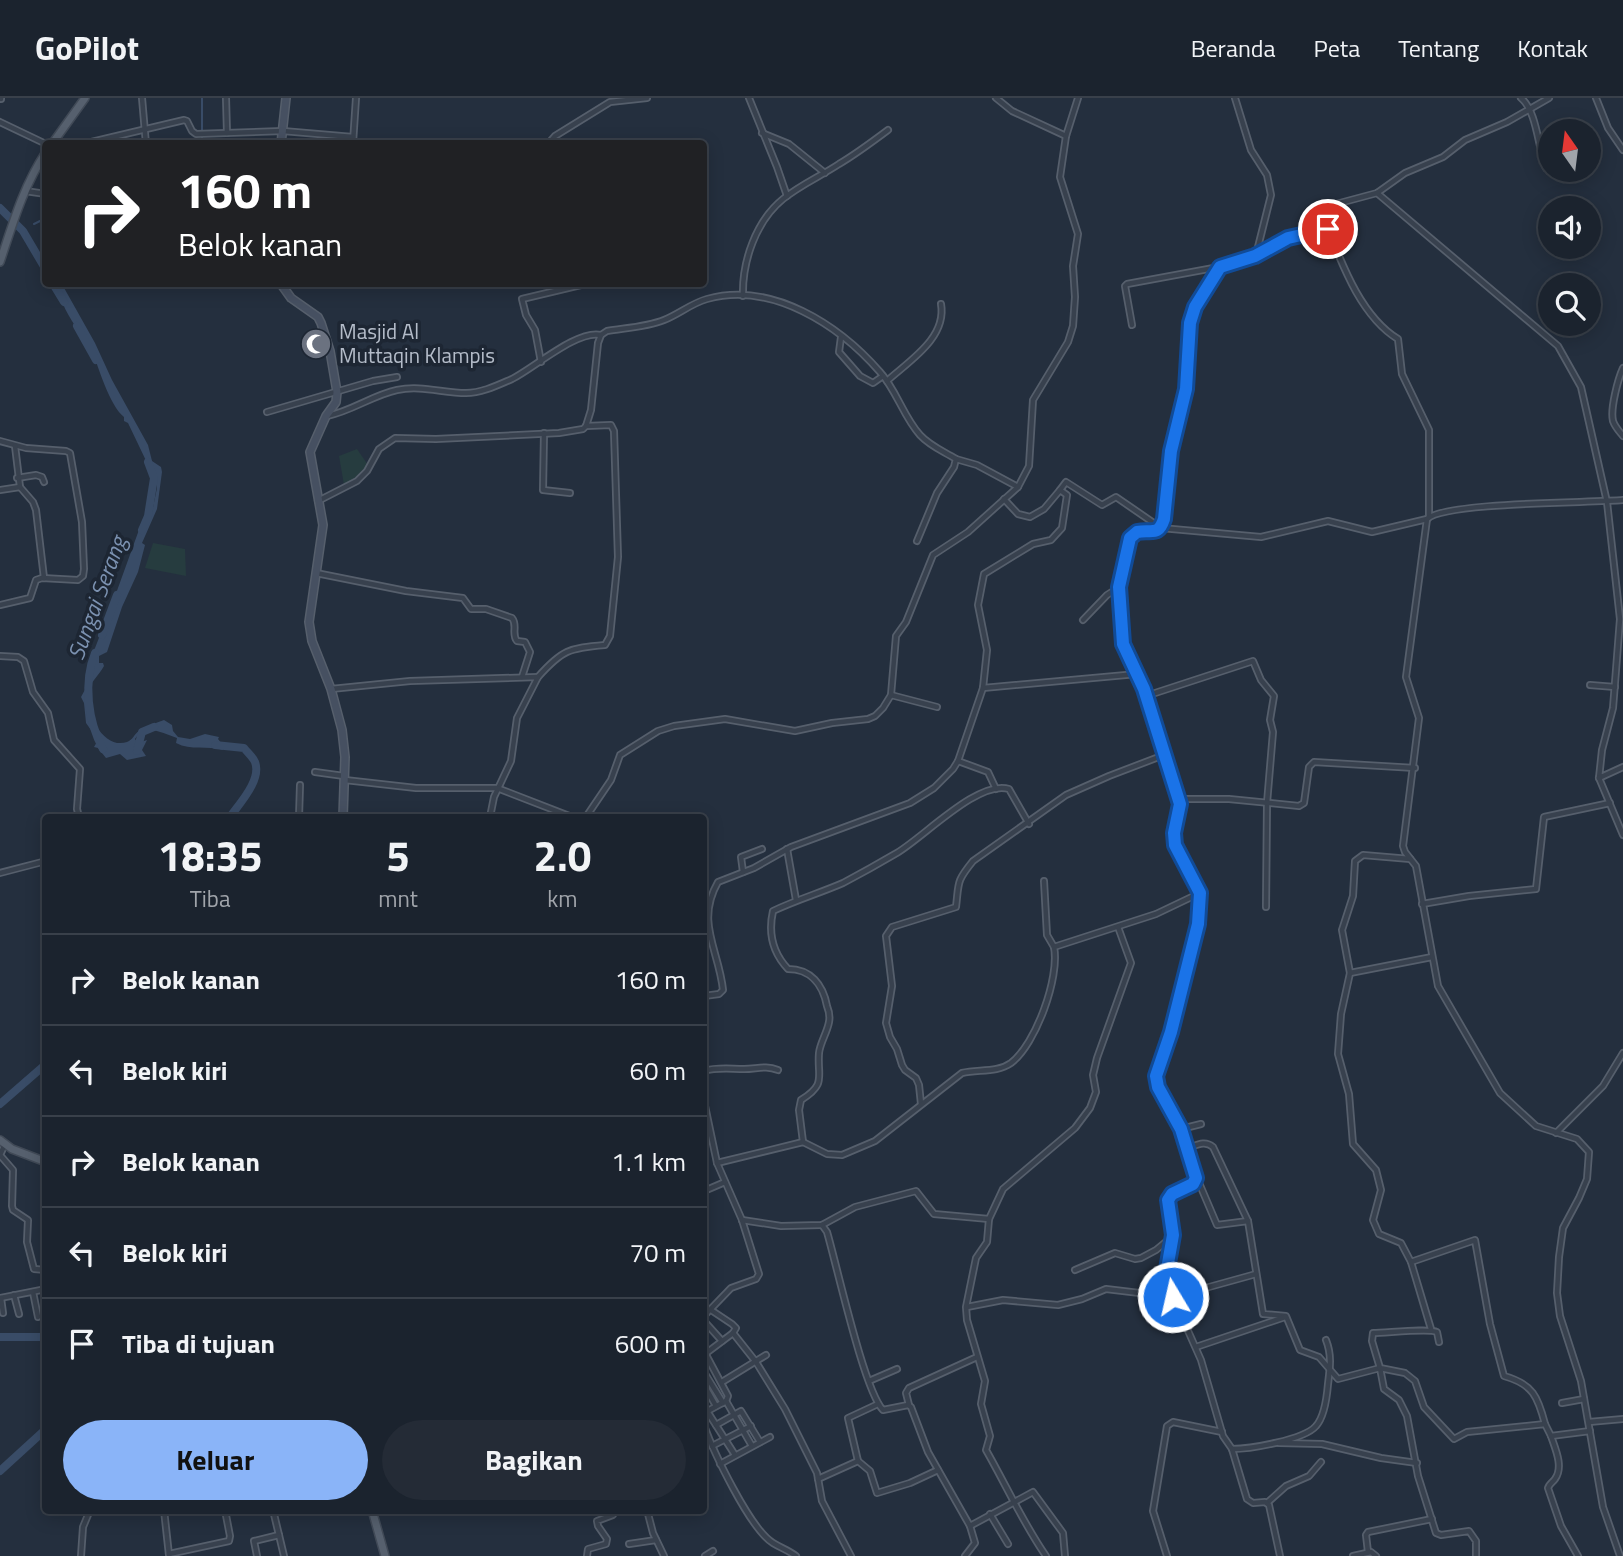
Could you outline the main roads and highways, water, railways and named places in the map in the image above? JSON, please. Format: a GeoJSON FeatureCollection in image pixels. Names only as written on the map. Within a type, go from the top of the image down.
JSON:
{"type":"FeatureCollection","features":[{"type":"Feature","properties":{"kind":"main road"},"geometry":{"type":"LineString","coordinates":[[52,140],[85,98]]}},
{"type":"Feature","properties":{"kind":"main road"},"geometry":{"type":"LineString","coordinates":[[0,262],[23,192],[42,159]]}},
{"type":"Feature","properties":{"kind":"main road"},"geometry":{"type":"LineString","coordinates":[[3,1142],[20,1153],[42,1161]]}},
{"type":"Feature","properties":{"kind":"main road"},"geometry":{"type":"LineString","coordinates":[[373,1514],[385,1556]]}},
{"type":"Feature","properties":{"kind":"water"},"geometry":{"type":"Polygon","coordinates":[[[57,287],[64,287],[148,445],[152,461],[161,467],[162,472],[157,509],[142,543],[145,545],[138,572],[122,607],[107,652],[99,656],[99,663],[104,666],[87,694],[89,711],[98,728],[111,741],[127,742],[139,731],[164,720],[172,725],[178,737],[190,739],[205,734],[219,737],[226,749],[182,745],[176,743],[177,738],[149,730],[135,739],[138,743],[147,740],[142,750],[146,756],[127,760],[120,754],[106,758],[94,747],[98,740],[86,723],[81,697],[93,675],[90,661],[102,630],[108,624],[114,599],[140,527],[151,517],[157,488],[156,477],[128,423],[124,421],[109,395],[91,347],[62,303],[57,287]]]}},
{"type":"Feature","properties":{"kind":"waterway"},"geometry":{"type":"LineString","coordinates":[[202,98],[202,140]]}},
{"type":"Feature","properties":{"kind":"waterway","name":"Sungai Serang"},"geometry":{"type":"LineString","coordinates":[[0,208],[23,231],[42,263]]}},
{"type":"Feature","properties":{"kind":"waterway"},"geometry":{"type":"LineString","coordinates":[[34,224],[42,220]]}},
{"type":"Feature","properties":{"kind":"waterway","name":"Sungai Serang"},"geometry":{"type":"LineString","coordinates":[[55,287],[64,302]]}},
{"type":"Feature","properties":{"kind":"waterway","name":"Sungai Serang"},"geometry":{"type":"LineString","coordinates":[[77,326],[96,360]]}},
{"type":"Feature","properties":{"kind":"waterway","name":"Sungai Serang"},"geometry":{"type":"LineString","coordinates":[[142,530],[148,516],[154,478],[148,462]]}},
{"type":"Feature","properties":{"kind":"waterway","name":"Sungai Serang"},"geometry":{"type":"LineString","coordinates":[[102,635],[117,595]]}},
{"type":"Feature","properties":{"kind":"waterway","name":"Sungai Serang"},"geometry":{"type":"LineString","coordinates":[[95,653],[89,676],[89,702],[94,727],[103,749]]}},
{"type":"Feature","properties":{"kind":"waterway","name":"Sungai Serang"},"geometry":{"type":"LineString","coordinates":[[137,751],[142,732],[154,727]]}},
{"type":"Feature","properties":{"kind":"waterway","name":"Sungai Serang"},"geometry":{"type":"LineString","coordinates":[[215,745],[244,748],[255,762],[253,784],[232,814]]}},
{"type":"Feature","properties":{"kind":"waterway","name":"Sungai Serang"},"geometry":{"type":"LineString","coordinates":[[0,1104],[42,1067]]}},
{"type":"Feature","properties":{"kind":"waterway","name":"Sungai Serang"},"geometry":{"type":"LineString","coordinates":[[0,1337],[42,1337]]}},
{"type":"Feature","properties":{"kind":"waterway","name":"Sungai Serang"},"geometry":{"type":"LineString","coordinates":[[0,1471],[42,1433]]}},
{"type":"Feature","properties":{"kind":"place","name":"Masjid Al Muttaqin Klampis"},"geometry":{"type":"Point","coordinates":[316,344]}}]}
